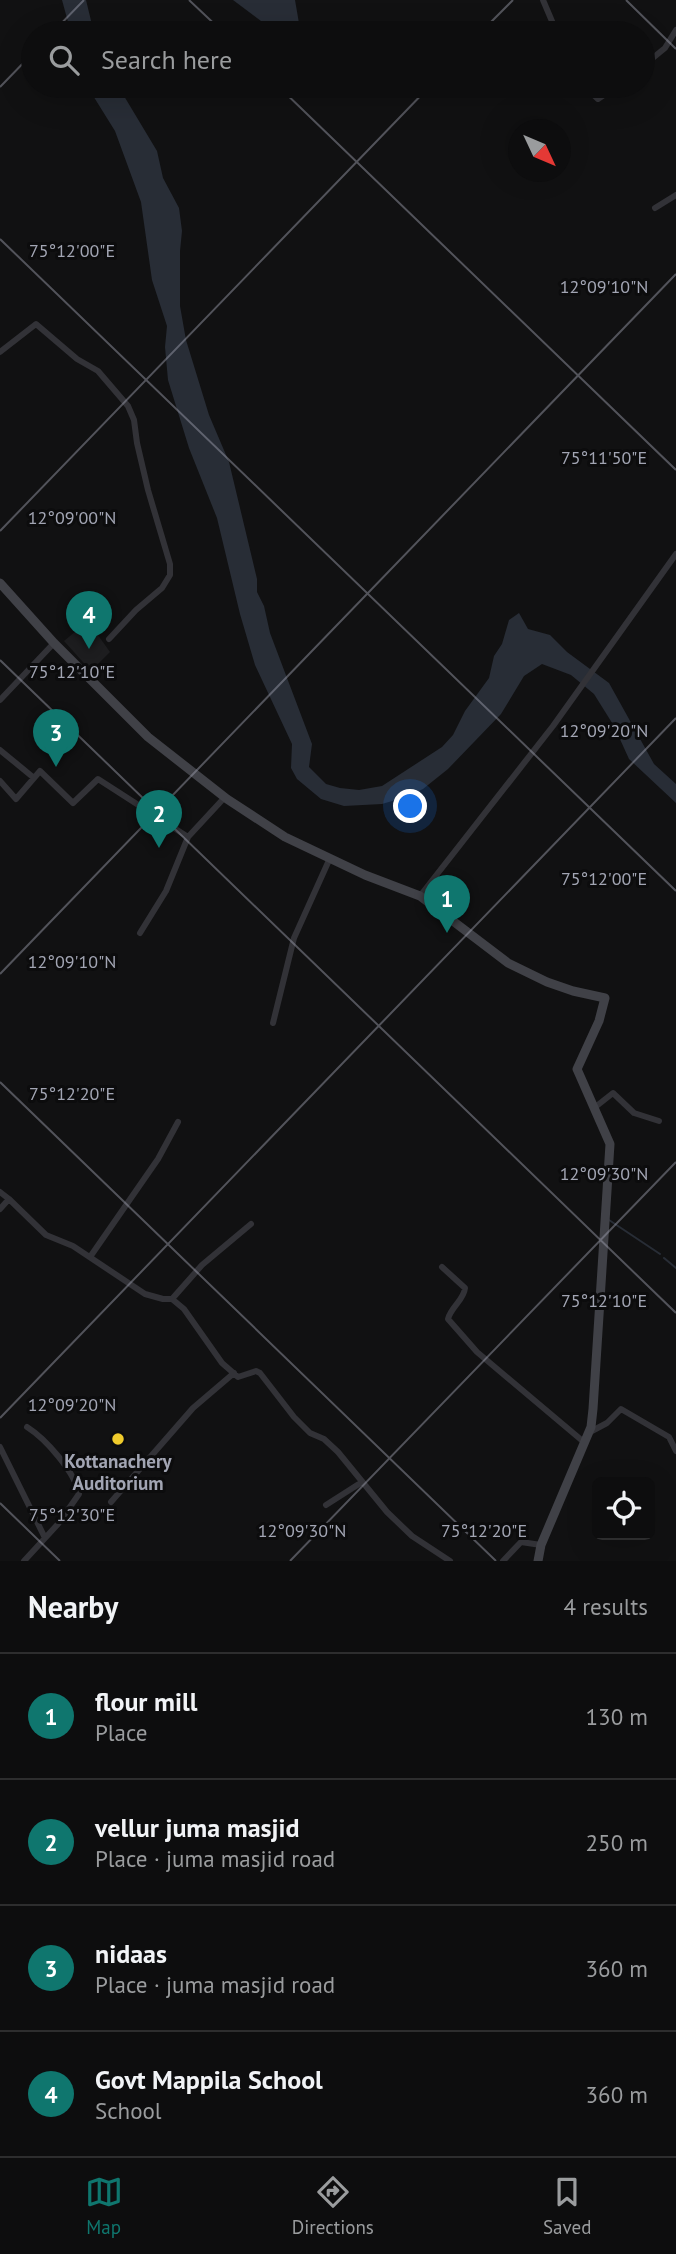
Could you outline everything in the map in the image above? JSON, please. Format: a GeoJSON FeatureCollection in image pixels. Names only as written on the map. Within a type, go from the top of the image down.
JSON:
{"type":"FeatureCollection","features":[{"type":"Feature","properties":{"kind":"main road"},"geometry":{"type":"LineString","coordinates":[[0,583],[54,643],[148,737],[225,797],[285,837],[420,896],[467,929],[508,963],[547,982],[605,998],[599,1021],[577,1069],[610,1143],[593,1409],[589,1432],[541,1545],[538,1561]]}},
{"type":"Feature","properties":{"kind":"street"},"geometry":{"type":"LineString","coordinates":[[543,0],[552,21]]}},
{"type":"Feature","properties":{"kind":"street"},"geometry":{"type":"LineString","coordinates":[[655,56],[665,48],[676,30]]}},
{"type":"Feature","properties":{"kind":"street"},"geometry":{"type":"LineString","coordinates":[[655,208],[676,195]]}},
{"type":"Feature","properties":{"kind":"street"},"geometry":{"type":"LineString","coordinates":[[0,352],[31,325],[36,324],[77,359],[98,371],[128,406],[134,420],[139,455],[170,564],[170,575],[162,588],[136,610],[109,639]]}},
{"type":"Feature","properties":{"kind":"street"},"geometry":{"type":"LineString","coordinates":[[420,896],[553,726],[676,554]]}},
{"type":"Feature","properties":{"kind":"street"},"geometry":{"type":"LineString","coordinates":[[0,700],[54,643]]}},
{"type":"Feature","properties":{"kind":"street"},"geometry":{"type":"LineString","coordinates":[[0,750],[34,778]]}},
{"type":"Feature","properties":{"kind":"street"},"geometry":{"type":"LineString","coordinates":[[0,781],[16,799],[40,771],[73,803],[98,779],[188,836]]}},
{"type":"Feature","properties":{"kind":"street"},"geometry":{"type":"LineString","coordinates":[[140,933],[166,891],[188,836],[225,797]]}},
{"type":"Feature","properties":{"kind":"street"},"geometry":{"type":"LineString","coordinates":[[273,1023],[294,938],[330,858]]}},
{"type":"Feature","properties":{"kind":"street"},"geometry":{"type":"LineString","coordinates":[[594,1108],[613,1093],[634,1113],[659,1121]]}},
{"type":"Feature","properties":{"kind":"street"},"geometry":{"type":"LineString","coordinates":[[90,1257],[158,1158],[178,1122]]}},
{"type":"Feature","properties":{"kind":"street"},"geometry":{"type":"LineString","coordinates":[[0,1192],[46,1235],[90,1257],[145,1294],[172,1300],[194,1320],[222,1363],[238,1377],[251,1372],[260,1373],[294,1417],[310,1433],[324,1439],[331,1446],[387,1512],[412,1536],[450,1561]]}},
{"type":"Feature","properties":{"kind":"street"},"geometry":{"type":"LineString","coordinates":[[0,1209],[9,1199]]}},
{"type":"Feature","properties":{"kind":"street"},"geometry":{"type":"LineString","coordinates":[[172,1300],[202,1265],[251,1224]]}},
{"type":"Feature","properties":{"kind":"street"},"geometry":{"type":"LineString","coordinates":[[442,1267],[465,1288],[465,1295],[450,1313],[448,1320],[477,1352],[585,1443]]}},
{"type":"Feature","properties":{"kind":"street"},"geometry":{"type":"LineString","coordinates":[[111,1502],[193,1408],[234,1373]]}},
{"type":"Feature","properties":{"kind":"street"},"geometry":{"type":"LineString","coordinates":[[589,1432],[607,1423],[621,1409],[669,1437],[676,1451]]}},
{"type":"Feature","properties":{"kind":"street"},"geometry":{"type":"LineString","coordinates":[[24,1561],[79,1494],[77,1483],[59,1459],[36,1433],[27,1427]]}},
{"type":"Feature","properties":{"kind":"street"},"geometry":{"type":"LineString","coordinates":[[0,1447],[45,1538]]}},
{"type":"Feature","properties":{"kind":"street"},"geometry":{"type":"LineString","coordinates":[[326,1505],[362,1482]]}},
{"type":"Feature","properties":{"kind":"street"},"geometry":{"type":"LineString","coordinates":[[503,1561],[521,1542],[541,1545]]}},
{"type":"Feature","properties":{"kind":"shaded area"},"geometry":{"type":"Polygon","coordinates":[[[62,0],[86,0],[91,21],[68,21],[62,0]]]}},
{"type":"Feature","properties":{"kind":"shaded area"},"geometry":{"type":"Polygon","coordinates":[[[233,0],[295,0],[299,21],[261,21],[233,0]]]}},
{"type":"Feature","properties":{"kind":"shaded area"},"geometry":{"type":"Polygon","coordinates":[[[94,98],[125,98],[157,151],[163,178],[179,208],[182,231],[180,306],[186,340],[209,415],[229,462],[257,579],[257,592],[312,744],[309,767],[326,784],[359,790],[382,786],[442,747],[453,735],[465,711],[489,678],[494,656],[502,644],[509,620],[519,613],[528,629],[550,635],[567,652],[609,683],[654,764],[676,784],[676,803],[629,759],[614,726],[594,694],[571,675],[542,664],[524,676],[501,714],[448,769],[423,789],[406,797],[382,804],[344,806],[321,799],[297,779],[291,768],[292,744],[255,665],[217,518],[189,448],[168,380],[165,347],[167,326],[152,280],[141,202],[115,131],[94,98]]]}},
{"type":"Feature","properties":{"kind":"shaded area"},"geometry":{"type":"Polygon","coordinates":[[[88,621],[110,652],[91,671],[64,641],[88,621]]]}},
{"type":"Feature","properties":{"kind":"waterway"},"geometry":{"type":"LineString","coordinates":[[609,1220],[660,1254]]}},
{"type":"Feature","properties":{"kind":"waterway"},"geometry":{"type":"LineString","coordinates":[[664,1258],[676,1268]]}},
{"type":"Feature","properties":{"kind":"place","name":"Govt Mappila School"},"geometry":{"type":"Point","coordinates":[89,649]}},
{"type":"Feature","properties":{"kind":"place","name":"nidaas"},"geometry":{"type":"Point","coordinates":[56,767]}},
{"type":"Feature","properties":{"kind":"place","name":"vellur juma masjid"},"geometry":{"type":"Point","coordinates":[159,848]}},
{"type":"Feature","properties":{"kind":"place","name":"flour mill"},"geometry":{"type":"Point","coordinates":[447,933]}},
{"type":"Feature","properties":{"kind":"place","name":"Kottanachery Auditorium"},"geometry":{"type":"Point","coordinates":[118,1439]}}]}
